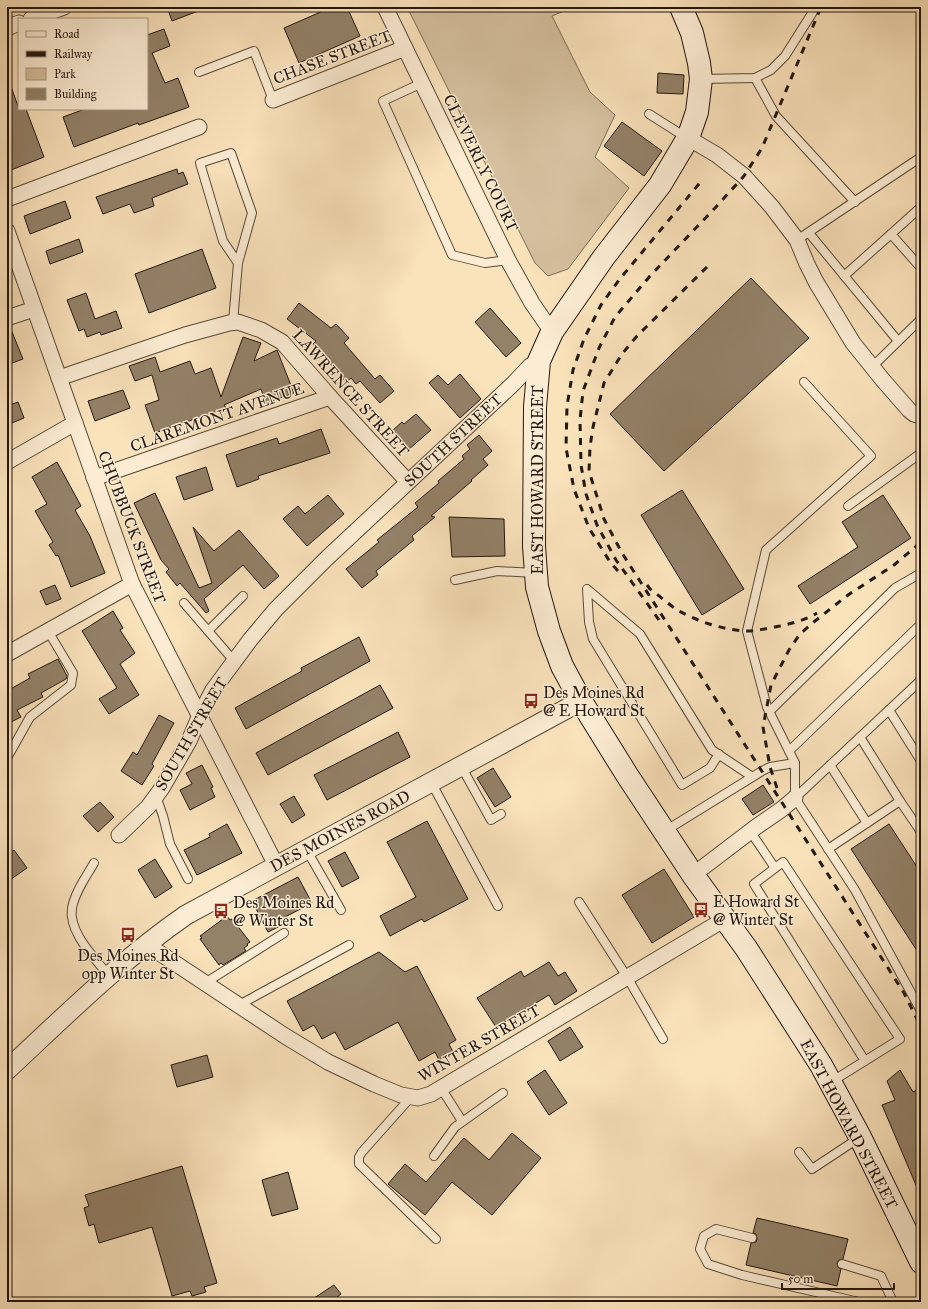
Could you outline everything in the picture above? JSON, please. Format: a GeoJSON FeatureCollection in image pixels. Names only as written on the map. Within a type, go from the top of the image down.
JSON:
{"type":"FeatureCollection","features":[{"type":"Feature","properties":{"kind":"main road","name":"SOUTH STREET"},"geometry":{"type":"LineString","coordinates":[[539,361],[552,332],[604,257],[660,184],[688,138],[697,112],[701,80],[699,63],[692,33],[681,7]]}},
{"type":"Feature","properties":{"kind":"main road","name":"EAST HOWARD STREET"},"geometry":{"type":"LineString","coordinates":[[539,361],[535,407],[534,546],[537,587],[549,631],[562,666],[581,701],[627,775],[693,875],[750,954],[821,1065],[860,1137],[921,1262]]}},
{"type":"Feature","properties":{"kind":"street"},"geometry":{"type":"LineString","coordinates":[[34,18],[64,7]]}},
{"type":"Feature","properties":{"kind":"street","name":"CLEVERLY COURT"},"geometry":{"type":"LineString","coordinates":[[385,7],[508,260],[532,303],[552,332]]}},
{"type":"Feature","properties":{"kind":"street"},"geometry":{"type":"LineString","coordinates":[[7,28],[18,24]]}},
{"type":"Feature","properties":{"kind":"street","name":"CHASE STREET"},"geometry":{"type":"LineString","coordinates":[[273,100],[405,48]]}},
{"type":"Feature","properties":{"kind":"street"},"geometry":{"type":"LineString","coordinates":[[7,199],[199,127]]}},
{"type":"Feature","properties":{"kind":"street"},"geometry":{"type":"LineString","coordinates":[[688,138],[717,155],[744,176],[772,207],[803,237],[807,264],[816,282],[853,343],[909,410],[914,414],[921,416]]}},
{"type":"Feature","properties":{"kind":"street","name":"CHUBBUCK STREET"},"geometry":{"type":"LineString","coordinates":[[7,231],[132,584],[276,865]]}},
{"type":"Feature","properties":{"kind":"street"},"geometry":{"type":"LineString","coordinates":[[7,318],[34,309]]}},
{"type":"Feature","properties":{"kind":"street"},"geometry":{"type":"LineString","coordinates":[[59,378],[185,335],[233,322]]}},
{"type":"Feature","properties":{"kind":"street","name":"LAWRENCE STREET"},"geometry":{"type":"LineString","coordinates":[[233,322],[238,322],[260,330],[282,342],[408,482]]}},
{"type":"Feature","properties":{"kind":"street","name":"SOUTH STREET"},"geometry":{"type":"LineString","coordinates":[[118,835],[148,807],[162,788],[180,758],[213,690],[250,640],[300,585],[530,366],[539,361]]}},
{"type":"Feature","properties":{"kind":"street","name":"CLAREMONT AVENUE"},"geometry":{"type":"LineString","coordinates":[[94,478],[330,397]]}},
{"type":"Feature","properties":{"kind":"street"},"geometry":{"type":"LineString","coordinates":[[7,462],[75,423]]}},
{"type":"Feature","properties":{"kind":"street"},"geometry":{"type":"LineString","coordinates":[[7,654],[132,584]]}},
{"type":"Feature","properties":{"kind":"street","name":"DES MOINES ROAD"},"geometry":{"type":"LineString","coordinates":[[108,975],[146,944],[186,915],[581,701]]}},
{"type":"Feature","properties":{"kind":"street"},"geometry":{"type":"LineString","coordinates":[[693,875],[795,798]]}},
{"type":"Feature","properties":{"kind":"street","name":"WINTER STREET"},"geometry":{"type":"LineString","coordinates":[[146,944],[285,1036],[328,1062],[401,1095],[418,1098],[431,1094],[725,920]]}},
{"type":"Feature","properties":{"kind":"street"},"geometry":{"type":"LineString","coordinates":[[7,1070],[108,975]]}},
{"type":"Feature","properties":{"kind":"lane"},"geometry":{"type":"LineString","coordinates":[[701,80],[755,78],[771,70],[785,56],[816,7]]}},
{"type":"Feature","properties":{"kind":"lane"},"geometry":{"type":"LineString","coordinates":[[199,72],[254,51],[273,100]]}},
{"type":"Feature","properties":{"kind":"lane"},"geometry":{"type":"LineString","coordinates":[[755,78],[776,116],[855,202]]}},
{"type":"Feature","properties":{"kind":"lane"},"geometry":{"type":"LineString","coordinates":[[422,83],[383,101],[452,254],[485,263],[508,260]]}},
{"type":"Feature","properties":{"kind":"lane"},"geometry":{"type":"LineString","coordinates":[[649,114],[688,138]]}},
{"type":"Feature","properties":{"kind":"lane"},"geometry":{"type":"LineString","coordinates":[[233,322],[238,263],[252,213],[231,153],[200,163],[223,241],[238,263]]}},
{"type":"Feature","properties":{"kind":"lane"},"geometry":{"type":"LineString","coordinates":[[898,341],[844,276],[803,237],[921,157]]}},
{"type":"Feature","properties":{"kind":"lane"},"geometry":{"type":"LineString","coordinates":[[844,276],[921,207]]}},
{"type":"Feature","properties":{"kind":"lane"},"geometry":{"type":"LineString","coordinates":[[891,234],[921,268]]}},
{"type":"Feature","properties":{"kind":"lane"},"geometry":{"type":"LineString","coordinates":[[872,367],[921,319]]}},
{"type":"Feature","properties":{"kind":"lane"},"geometry":{"type":"LineString","coordinates":[[804,382],[871,456],[766,550],[747,631],[767,707],[795,763],[795,798],[855,890],[921,1011]]}},
{"type":"Feature","properties":{"kind":"lane"},"geometry":{"type":"LineString","coordinates":[[848,506],[921,453]]}},
{"type":"Feature","properties":{"kind":"lane"},"geometry":{"type":"LineString","coordinates":[[455,580],[497,571],[536,573]]}},
{"type":"Feature","properties":{"kind":"lane"},"geometry":{"type":"LineString","coordinates":[[770,712],[895,588],[921,573]]}},
{"type":"Feature","properties":{"kind":"lane"},"geometry":{"type":"LineString","coordinates":[[719,754],[710,768],[682,785],[593,639],[589,622],[587,588],[640,634],[712,750],[719,754],[751,776]]}},
{"type":"Feature","properties":{"kind":"lane"},"geometry":{"type":"LineString","coordinates":[[208,631],[243,596]]}},
{"type":"Feature","properties":{"kind":"lane"},"geometry":{"type":"LineString","coordinates":[[184,603],[234,661]]}},
{"type":"Feature","properties":{"kind":"lane"},"geometry":{"type":"LineString","coordinates":[[789,752],[921,624]]}},
{"type":"Feature","properties":{"kind":"lane"},"geometry":{"type":"LineString","coordinates":[[7,758],[30,717],[71,685],[73,673],[48,631]]}},
{"type":"Feature","properties":{"kind":"lane"},"geometry":{"type":"LineString","coordinates":[[795,798],[921,680]]}},
{"type":"Feature","properties":{"kind":"lane"},"geometry":{"type":"LineString","coordinates":[[889,710],[921,761]]}},
{"type":"Feature","properties":{"kind":"lane"},"geometry":{"type":"LineString","coordinates":[[860,737],[921,832]]}},
{"type":"Feature","properties":{"kind":"lane"},"geometry":{"type":"LineString","coordinates":[[665,831],[751,776],[770,767],[795,763]]}},
{"type":"Feature","properties":{"kind":"lane"},"geometry":{"type":"LineString","coordinates":[[830,765],[867,823]]}},
{"type":"Feature","properties":{"kind":"lane"},"geometry":{"type":"LineString","coordinates":[[461,766],[491,820],[501,814]]}},
{"type":"Feature","properties":{"kind":"lane"},"geometry":{"type":"LineString","coordinates":[[431,782],[498,906]]}},
{"type":"Feature","properties":{"kind":"lane"},"geometry":{"type":"LineString","coordinates":[[156,796],[170,844],[188,879]]}},
{"type":"Feature","properties":{"kind":"lane"},"geometry":{"type":"LineString","coordinates":[[828,849],[900,801]]}},
{"type":"Feature","properties":{"kind":"lane"},"geometry":{"type":"LineString","coordinates":[[750,831],[776,868]]}},
{"type":"Feature","properties":{"kind":"lane"},"geometry":{"type":"LineString","coordinates":[[306,849],[341,910]]}},
{"type":"Feature","properties":{"kind":"lane"},"geometry":{"type":"LineString","coordinates":[[830,1082],[865,1061],[900,1039],[784,862],[754,884],[865,1061]]}},
{"type":"Feature","properties":{"kind":"lane"},"geometry":{"type":"LineString","coordinates":[[94,863],[76,897],[72,909],[72,921],[78,935],[108,975]]}},
{"type":"Feature","properties":{"kind":"lane"},"geometry":{"type":"LineString","coordinates":[[579,902],[663,1039]]}},
{"type":"Feature","properties":{"kind":"lane"},"geometry":{"type":"LineString","coordinates":[[205,983],[284,933]]}},
{"type":"Feature","properties":{"kind":"lane"},"geometry":{"type":"LineString","coordinates":[[239,1005],[349,946]]}},
{"type":"Feature","properties":{"kind":"lane"},"geometry":{"type":"LineString","coordinates":[[441,1088],[462,1121]]}},
{"type":"Feature","properties":{"kind":"lane"},"geometry":{"type":"LineString","coordinates":[[434,1156],[455,1127],[503,1093]]}},
{"type":"Feature","properties":{"kind":"lane"},"geometry":{"type":"LineString","coordinates":[[411,1097],[362,1152],[359,1157],[359,1164],[436,1240]]}},
{"type":"Feature","properties":{"kind":"lane"},"geometry":{"type":"LineString","coordinates":[[799,1152],[812,1169],[860,1137]]}},
{"type":"Feature","properties":{"kind":"lane"},"geometry":{"type":"LineString","coordinates":[[752,1238],[716,1229],[704,1236],[700,1249],[708,1264],[742,1275],[849,1301],[859,1302]]}},
{"type":"Feature","properties":{"kind":"lane"},"geometry":{"type":"LineString","coordinates":[[842,1264],[881,1276],[893,1302]]}},
{"type":"Feature","properties":{"kind":"green space"},"geometry":{"type":"Polygon","coordinates":[[[407,7],[562,7],[564,11],[552,16],[590,92],[615,115],[595,157],[629,188],[568,269],[548,276],[535,263],[407,7]]]}},
{"type":"Feature","properties":{"kind":"building"},"geometry":{"type":"Polygon","coordinates":[[[167,7],[206,7],[206,8],[172,21],[167,7]]]}},
{"type":"Feature","properties":{"kind":"building"},"geometry":{"type":"Polygon","coordinates":[[[332,7],[347,7],[360,36],[299,63],[284,28],[332,7]]]}},
{"type":"Feature","properties":{"kind":"building"},"geometry":{"type":"Polygon","coordinates":[[[164,29],[170,46],[152,53],[165,83],[178,78],[189,107],[139,125],[138,123],[74,147],[63,117],[82,110],[148,110],[148,35],[164,29]]]}},
{"type":"Feature","properties":{"kind":"building"},"geometry":{"type":"Polygon","coordinates":[[[658,73],[684,75],[683,94],[657,93],[658,73]]]}},
{"type":"Feature","properties":{"kind":"building"},"geometry":{"type":"Polygon","coordinates":[[[8,78],[18,110],[26,110],[44,157],[11,170],[7,160],[8,78]]]}},
{"type":"Feature","properties":{"kind":"building"},"geometry":{"type":"Polygon","coordinates":[[[622,122],[662,151],[644,176],[604,146],[622,122]]]}},
{"type":"Feature","properties":{"kind":"building"},"geometry":{"type":"Polygon","coordinates":[[[177,169],[178,174],[183,172],[188,184],[152,198],[154,206],[134,213],[130,204],[103,214],[96,197],[177,169]]]}},
{"type":"Feature","properties":{"kind":"building"},"geometry":{"type":"Polygon","coordinates":[[[65,201],[71,218],[30,234],[24,216],[65,201]]]}},
{"type":"Feature","properties":{"kind":"building"},"geometry":{"type":"Polygon","coordinates":[[[79,239],[83,252],[50,264],[46,251],[79,239]]]}},
{"type":"Feature","properties":{"kind":"building"},"geometry":{"type":"Polygon","coordinates":[[[202,249],[216,288],[149,313],[135,274],[202,249]]]}},
{"type":"Feature","properties":{"kind":"building"},"geometry":{"type":"Polygon","coordinates":[[[751,278],[809,338],[664,471],[610,414],[751,278]]]}},
{"type":"Feature","properties":{"kind":"building"},"geometry":{"type":"Polygon","coordinates":[[[86,293],[95,319],[116,311],[122,328],[101,335],[100,332],[87,337],[84,329],[79,331],[67,300],[86,293]]]}},
{"type":"Feature","properties":{"kind":"building"},"geometry":{"type":"Polygon","coordinates":[[[299,303],[331,328],[336,324],[349,338],[344,343],[375,379],[380,375],[394,391],[380,403],[360,381],[356,384],[351,378],[346,382],[313,344],[316,341],[287,319],[299,303]]]}},
{"type":"Feature","properties":{"kind":"building"},"geometry":{"type":"Polygon","coordinates":[[[490,308],[521,343],[506,357],[475,322],[490,308]]]}},
{"type":"Feature","properties":{"kind":"building"},"geometry":{"type":"Polygon","coordinates":[[[7,327],[10,327],[23,359],[7,365],[7,327]]]}},
{"type":"Feature","properties":{"kind":"building"},"geometry":{"type":"Polygon","coordinates":[[[243,337],[261,343],[254,361],[277,350],[294,393],[266,403],[261,389],[224,405],[226,408],[155,433],[145,405],[159,400],[152,375],[135,381],[129,366],[155,357],[160,372],[190,361],[195,374],[211,368],[221,397],[243,337]]]}},
{"type":"Feature","properties":{"kind":"building"},"geometry":{"type":"Polygon","coordinates":[[[460,374],[481,399],[460,418],[429,383],[438,375],[448,385],[460,374]]]}},
{"type":"Feature","properties":{"kind":"building"},"geometry":{"type":"Polygon","coordinates":[[[123,390],[130,408],[95,421],[88,401],[123,390]]]}},
{"type":"Feature","properties":{"kind":"building"},"geometry":{"type":"Polygon","coordinates":[[[18,402],[24,418],[7,425],[7,406],[18,402]]]}},
{"type":"Feature","properties":{"kind":"building"},"geometry":{"type":"Polygon","coordinates":[[[416,414],[431,430],[408,450],[392,431],[402,422],[404,424],[416,414]]]}},
{"type":"Feature","properties":{"kind":"building"},"geometry":{"type":"Polygon","coordinates":[[[321,429],[330,453],[258,476],[259,479],[237,487],[226,455],[277,438],[279,444],[321,429]]]}},
{"type":"Feature","properties":{"kind":"building"},"geometry":{"type":"Polygon","coordinates":[[[479,435],[492,451],[483,459],[488,465],[471,480],[472,481],[431,516],[435,517],[412,536],[414,540],[376,571],[378,575],[362,588],[346,569],[379,542],[377,540],[418,507],[415,503],[464,459],[462,456],[470,449],[467,445],[479,435]]]}},
{"type":"Feature","properties":{"kind":"building"},"geometry":{"type":"Polygon","coordinates":[[[57,462],[81,506],[75,510],[90,536],[105,573],[71,587],[58,555],[56,556],[49,545],[53,542],[35,511],[47,504],[32,477],[57,462]]]}},
{"type":"Feature","properties":{"kind":"building"},"geometry":{"type":"Polygon","coordinates":[[[206,467],[213,490],[184,500],[176,477],[206,467]]]}},
{"type":"Feature","properties":{"kind":"building"},"geometry":{"type":"Polygon","coordinates":[[[682,490],[744,589],[702,615],[641,515],[682,490]]]}},
{"type":"Feature","properties":{"kind":"building"},"geometry":{"type":"Polygon","coordinates":[[[155,493],[199,588],[212,583],[193,527],[214,551],[239,530],[279,576],[264,589],[243,565],[204,599],[209,611],[206,613],[180,583],[177,586],[166,572],[169,569],[161,560],[134,503],[155,493]]]}},
{"type":"Feature","properties":{"kind":"building"},"geometry":{"type":"Polygon","coordinates":[[[328,495],[344,514],[307,546],[283,519],[298,506],[305,514],[328,495]]]}},
{"type":"Feature","properties":{"kind":"building"},"geometry":{"type":"Polygon","coordinates":[[[883,495],[911,538],[810,604],[798,586],[858,547],[842,522],[883,495]]]}},
{"type":"Feature","properties":{"kind":"building"},"geometry":{"type":"Polygon","coordinates":[[[449,517],[504,519],[505,556],[452,557],[449,517]]]}},
{"type":"Feature","properties":{"kind":"building"},"geometry":{"type":"Polygon","coordinates":[[[55,585],[61,599],[46,605],[40,591],[55,585]]]}},
{"type":"Feature","properties":{"kind":"building"},"geometry":{"type":"Polygon","coordinates":[[[113,611],[123,628],[120,630],[135,653],[120,664],[139,695],[109,714],[99,699],[117,688],[82,631],[113,611]]]}},
{"type":"Feature","properties":{"kind":"building"},"geometry":{"type":"Polygon","coordinates":[[[359,637],[370,661],[246,729],[235,708],[302,671],[301,668],[359,637]]]}},
{"type":"Feature","properties":{"kind":"building"},"geometry":{"type":"Polygon","coordinates":[[[58,659],[67,676],[66,679],[41,693],[43,697],[17,710],[21,717],[7,724],[7,691],[30,678],[28,674],[58,659]]]}},
{"type":"Feature","properties":{"kind":"building"},"geometry":{"type":"Polygon","coordinates":[[[380,685],[393,708],[268,775],[256,753],[380,685]]]}},
{"type":"Feature","properties":{"kind":"building"},"geometry":{"type":"Polygon","coordinates":[[[159,715],[174,723],[152,764],[154,766],[142,785],[121,771],[133,752],[137,755],[159,715]]]}},
{"type":"Feature","properties":{"kind":"building"},"geometry":{"type":"Polygon","coordinates":[[[398,732],[410,757],[327,800],[314,775],[398,732]]]}},
{"type":"Feature","properties":{"kind":"building"},"geometry":{"type":"Polygon","coordinates":[[[202,765],[213,787],[211,788],[215,797],[190,810],[180,790],[192,784],[186,773],[202,765]]]}},
{"type":"Feature","properties":{"kind":"building"},"geometry":{"type":"Polygon","coordinates":[[[493,768],[511,797],[495,807],[477,778],[493,768]]]}},
{"type":"Feature","properties":{"kind":"building"},"geometry":{"type":"Polygon","coordinates":[[[763,785],[774,802],[753,815],[742,799],[763,785]]]}},
{"type":"Feature","properties":{"kind":"building"},"geometry":{"type":"Polygon","coordinates":[[[294,796],[305,815],[292,823],[280,804],[294,796]]]}},
{"type":"Feature","properties":{"kind":"building"},"geometry":{"type":"Polygon","coordinates":[[[100,802],[114,817],[98,832],[83,816],[100,802]]]}},
{"type":"Feature","properties":{"kind":"building"},"geometry":{"type":"Polygon","coordinates":[[[427,821],[468,899],[424,922],[422,919],[390,936],[380,916],[416,897],[387,842],[427,821]]]}},
{"type":"Feature","properties":{"kind":"building"},"geometry":{"type":"Polygon","coordinates":[[[227,824],[242,853],[197,875],[184,850],[210,837],[209,834],[227,824]]]}},
{"type":"Feature","properties":{"kind":"building"},"geometry":{"type":"Polygon","coordinates":[[[889,824],[921,873],[921,957],[851,849],[889,824]]]}},
{"type":"Feature","properties":{"kind":"building"},"geometry":{"type":"Polygon","coordinates":[[[14,850],[27,868],[7,882],[7,855],[14,850]]]}},
{"type":"Feature","properties":{"kind":"building"},"geometry":{"type":"Polygon","coordinates":[[[345,852],[359,878],[342,887],[328,861],[345,852]]]}},
{"type":"Feature","properties":{"kind":"building"},"geometry":{"type":"Polygon","coordinates":[[[155,859],[172,887],[155,898],[138,870],[155,859]]]}},
{"type":"Feature","properties":{"kind":"building"},"geometry":{"type":"Polygon","coordinates":[[[664,869],[694,917],[652,943],[622,895],[664,869]]]}},
{"type":"Feature","properties":{"kind":"building"},"geometry":{"type":"Polygon","coordinates":[[[298,877],[312,903],[285,917],[288,922],[268,932],[252,901],[298,877]]]}},
{"type":"Feature","properties":{"kind":"building"},"geometry":{"type":"Polygon","coordinates":[[[227,916],[230,920],[232,919],[250,942],[244,948],[246,951],[223,965],[221,963],[219,965],[200,939],[202,938],[200,936],[227,916]]]}},
{"type":"Feature","properties":{"kind":"building"},"geometry":{"type":"Polygon","coordinates":[[[379,952],[405,972],[417,966],[456,1040],[449,1044],[453,1052],[439,1060],[435,1052],[419,1061],[398,1022],[345,1050],[335,1032],[322,1039],[314,1025],[303,1031],[287,1001],[379,952]]]}},
{"type":"Feature","properties":{"kind":"building"},"geometry":{"type":"Polygon","coordinates":[[[549,962],[558,976],[565,972],[577,991],[555,1005],[549,995],[496,1027],[477,998],[521,971],[524,977],[549,962]]]}},
{"type":"Feature","properties":{"kind":"building"},"geometry":{"type":"Polygon","coordinates":[[[570,1027],[583,1047],[560,1061],[548,1041],[570,1027]]]}},
{"type":"Feature","properties":{"kind":"building"},"geometry":{"type":"Polygon","coordinates":[[[207,1055],[213,1077],[177,1087],[171,1065],[207,1055]]]}},
{"type":"Feature","properties":{"kind":"building"},"geometry":{"type":"Polygon","coordinates":[[[545,1070],[567,1103],[549,1115],[527,1082],[545,1070]]]}},
{"type":"Feature","properties":{"kind":"building"},"geometry":{"type":"Polygon","coordinates":[[[900,1070],[913,1092],[921,1088],[921,1197],[882,1105],[895,1100],[887,1081],[900,1070]]]}},
{"type":"Feature","properties":{"kind":"building"},"geometry":{"type":"Polygon","coordinates":[[[512,1133],[541,1158],[492,1215],[452,1182],[425,1215],[388,1184],[405,1164],[426,1182],[464,1138],[489,1160],[512,1133]]]}},
{"type":"Feature","properties":{"kind":"building"},"geometry":{"type":"Polygon","coordinates":[[[182,1166],[217,1283],[204,1287],[206,1292],[192,1296],[190,1291],[172,1296],[152,1227],[99,1243],[94,1224],[89,1226],[84,1208],[89,1206],[85,1195],[182,1166]]]}},
{"type":"Feature","properties":{"kind":"building"},"geometry":{"type":"Polygon","coordinates":[[[288,1172],[298,1209],[272,1216],[262,1180],[288,1172]]]}},
{"type":"Feature","properties":{"kind":"building"},"geometry":{"type":"Polygon","coordinates":[[[757,1218],[848,1239],[843,1259],[839,1260],[837,1263],[838,1267],[841,1269],[837,1286],[746,1265],[751,1243],[756,1242],[757,1239],[756,1234],[753,1233],[757,1218]]]}},
{"type":"Feature","properties":{"kind":"building"},"geometry":{"type":"Polygon","coordinates":[[[334,1285],[341,1294],[331,1302],[308,1302],[334,1285]]]}},
{"type":"Feature","properties":{"kind":"railway"},"geometry":{"type":"LineString","coordinates":[[659,620],[616,560],[597,525],[586,494],[581,465],[580,420],[583,391],[599,348],[615,317],[650,276],[744,176],[762,148],[821,7]]}},
{"type":"Feature","properties":{"kind":"railway"},"geometry":{"type":"LineString","coordinates":[[618,571],[610,562],[589,528],[574,489],[566,448],[567,406],[573,370],[584,339],[601,305],[619,280],[703,179]]}},
{"type":"Feature","properties":{"kind":"railway"},"geometry":{"type":"LineString","coordinates":[[707,267],[637,336],[622,354],[604,383],[593,427],[589,471],[604,519],[622,553],[904,993],[921,1027]]}},
{"type":"Feature","properties":{"kind":"railway"},"geometry":{"type":"LineString","coordinates":[[777,788],[770,767],[763,727],[771,685],[789,650],[800,634],[815,621],[848,595],[894,565],[921,542]]}},
{"type":"Feature","properties":{"kind":"railway"},"geometry":{"type":"LineString","coordinates":[[647,585],[650,589],[679,611],[703,622],[729,629],[747,631],[780,626],[808,618],[817,613]]}},
{"type":"Feature","properties":{"kind":"place","name":"Des Moines Rd @ E Howard St"},"geometry":{"type":"Point","coordinates":[531,701]}},
{"type":"Feature","properties":{"kind":"place","name":"E Howard St @ Winter St"},"geometry":{"type":"Point","coordinates":[701,910]}},
{"type":"Feature","properties":{"kind":"place","name":"Des Moines Rd @ Winter St"},"geometry":{"type":"Point","coordinates":[221,911]}},
{"type":"Feature","properties":{"kind":"place","name":"Des Moines Rd opp Winter St"},"geometry":{"type":"Point","coordinates":[128,935]}}]}
